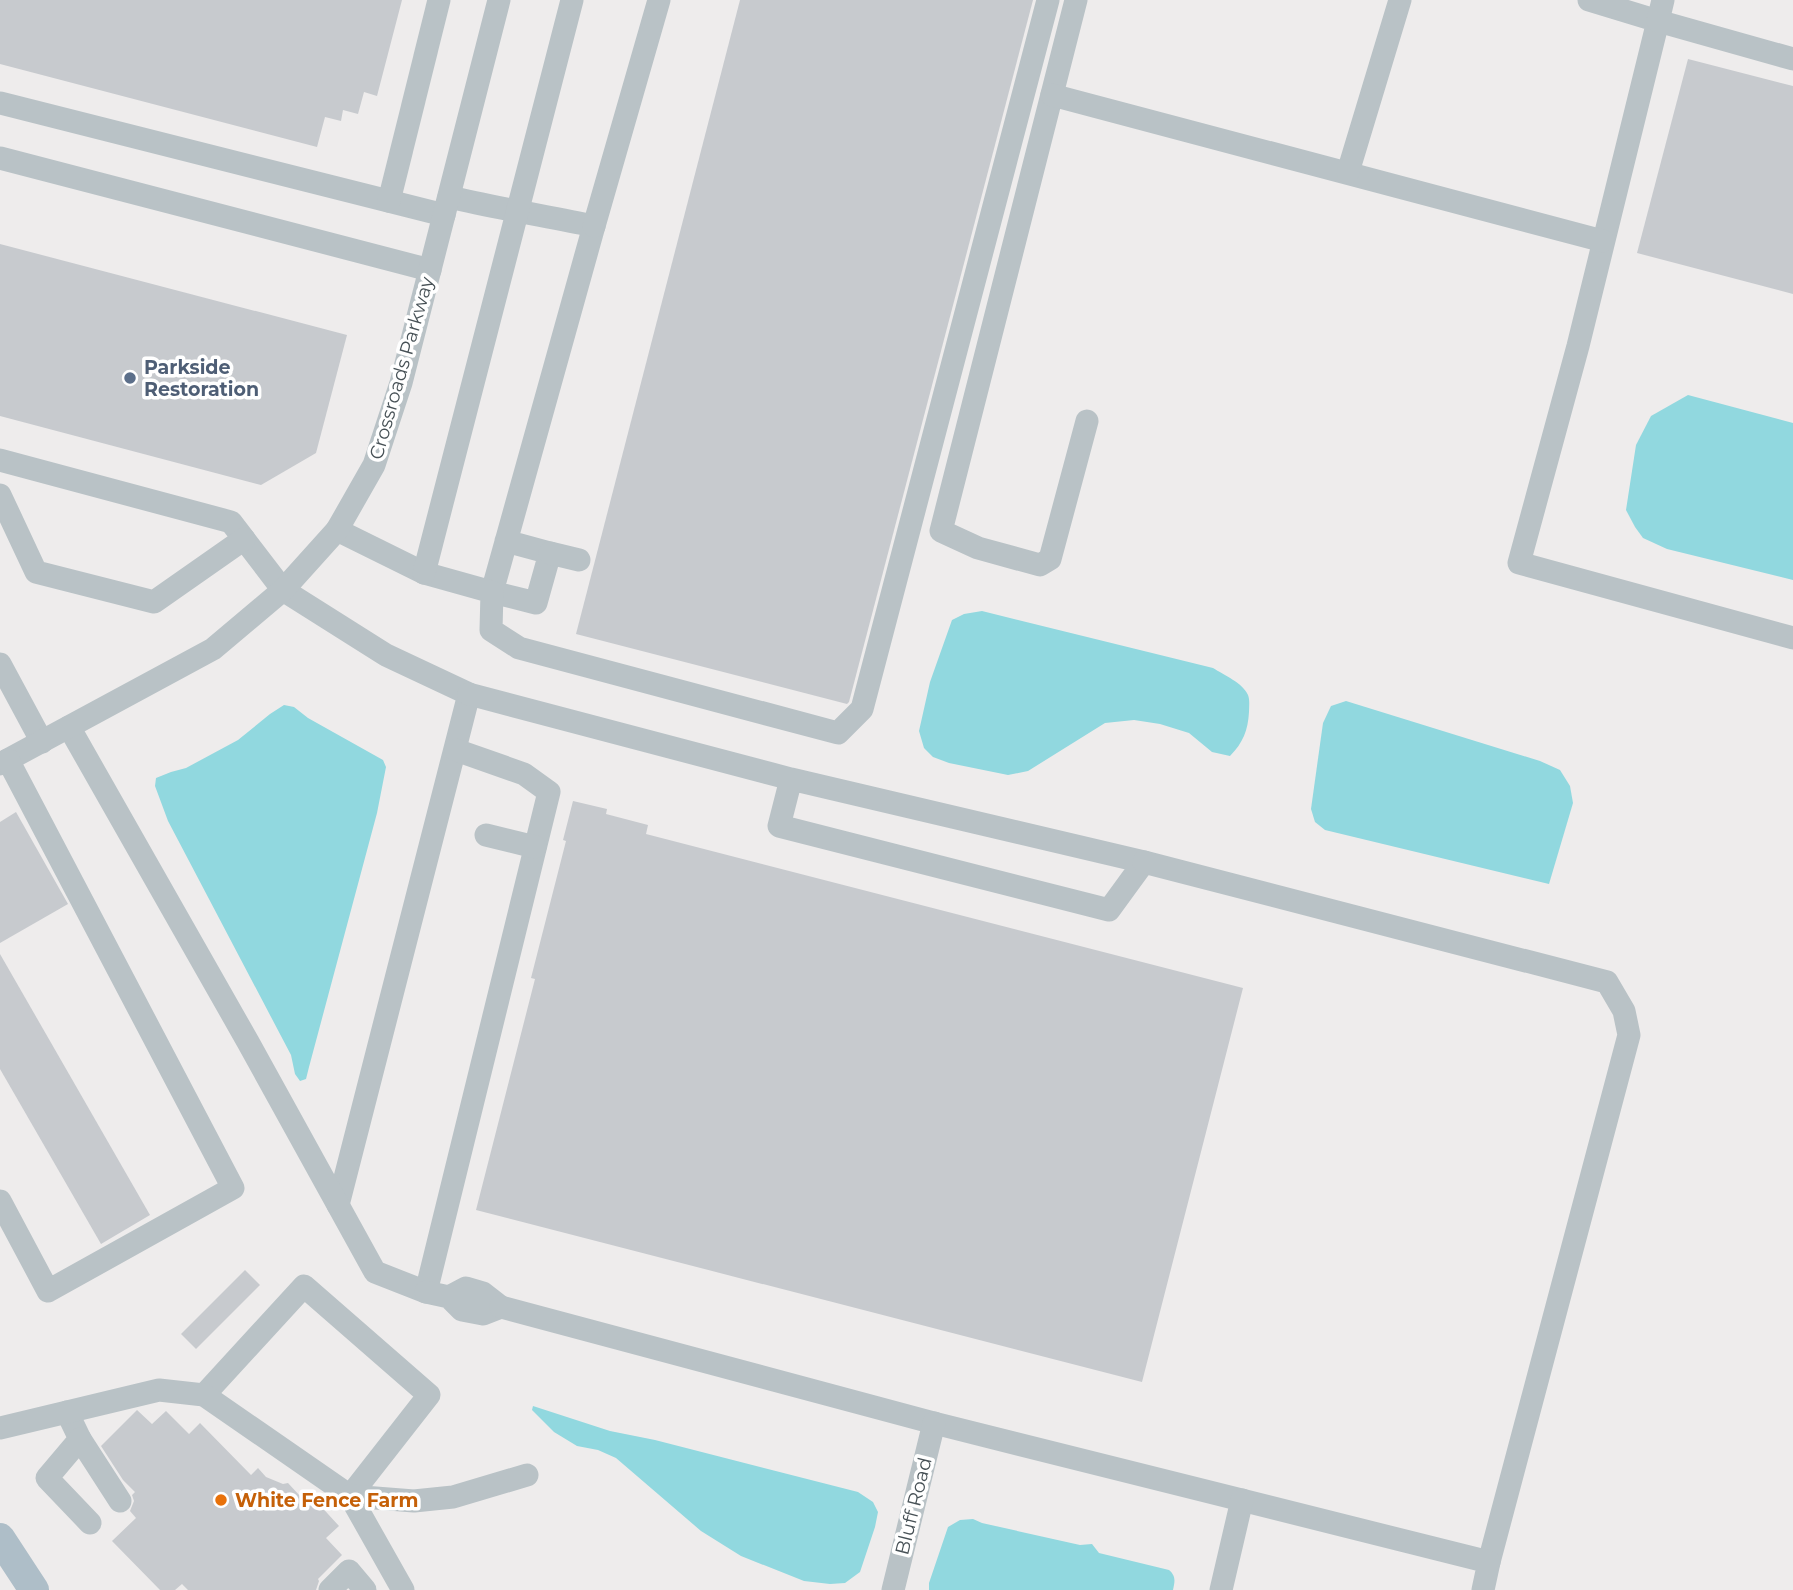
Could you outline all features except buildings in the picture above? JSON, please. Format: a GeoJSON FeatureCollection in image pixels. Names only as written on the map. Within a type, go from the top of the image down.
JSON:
{"type":"FeatureCollection","features":[{"type":"Feature","properties":{"kind":"main road"},"geometry":{"type":"LineString","coordinates":[[0,1538],[34,1590]]}},
{"type":"Feature","properties":{"kind":"street"},"geometry":{"type":"LineString","coordinates":[[389,201],[439,0]]}},
{"type":"Feature","properties":{"kind":"street","name":"Crossroads Parkway"},"geometry":{"type":"LineString","coordinates":[[4,762],[213,649],[283,590],[337,530],[374,465],[401,383],[499,0]]}},
{"type":"Feature","properties":{"kind":"street"},"geometry":{"type":"LineString","coordinates":[[424,573],[572,0]]}},
{"type":"Feature","properties":{"kind":"street"},"geometry":{"type":"LineString","coordinates":[[659,0],[492,592],[491,629],[519,648],[838,733],[862,709],[1048,0]]}},
{"type":"Feature","properties":{"kind":"street"},"geometry":{"type":"LineString","coordinates":[[1076,0],[941,531],[978,548],[1040,565],[1050,559],[1087,421]]}},
{"type":"Feature","properties":{"kind":"street"},"geometry":{"type":"LineString","coordinates":[[1348,172],[1400,0]]}},
{"type":"Feature","properties":{"kind":"street"},"geometry":{"type":"LineString","coordinates":[[1589,0],[1660,10],[1793,59]]}},
{"type":"Feature","properties":{"kind":"street"},"geometry":{"type":"LineString","coordinates":[[1660,10],[1578,346],[1519,562],[1793,638]]}},
{"type":"Feature","properties":{"kind":"street"},"geometry":{"type":"LineString","coordinates":[[1052,95],[1603,241]]}},
{"type":"Feature","properties":{"kind":"street"},"geometry":{"type":"LineString","coordinates":[[0,103],[389,201],[533,213],[594,226]]}},
{"type":"Feature","properties":{"kind":"street"},"geometry":{"type":"LineString","coordinates":[[0,159],[430,270]]}},
{"type":"Feature","properties":{"kind":"street"},"geometry":{"type":"LineString","coordinates":[[0,460],[232,522],[283,590],[386,654],[469,694],[791,779],[1144,862],[1607,982],[1624,1012],[1629,1035],[1483,1590]]}},
{"type":"Feature","properties":{"kind":"street"},"geometry":{"type":"LineString","coordinates":[[0,495],[36,572],[154,602],[244,539]]}},
{"type":"Feature","properties":{"kind":"street"},"geometry":{"type":"LineString","coordinates":[[337,530],[424,573],[536,603],[550,553]]}},
{"type":"Feature","properties":{"kind":"street"},"geometry":{"type":"LineString","coordinates":[[506,541],[579,560]]}},
{"type":"Feature","properties":{"kind":"street"},"geometry":{"type":"LineString","coordinates":[[0,664],[42,742]]}},
{"type":"Feature","properties":{"kind":"street"},"geometry":{"type":"LineString","coordinates":[[338,1205],[469,694]]}},
{"type":"Feature","properties":{"kind":"street"},"geometry":{"type":"LineString","coordinates":[[69,727],[248,1042],[374,1272],[437,1295],[462,1310],[483,1314],[501,1307],[934,1423],[1489,1562]]}},
{"type":"Feature","properties":{"kind":"street"},"geometry":{"type":"LineString","coordinates":[[437,1295],[549,792],[524,774],[456,750]]}},
{"type":"Feature","properties":{"kind":"street"},"geometry":{"type":"LineString","coordinates":[[0,1201],[48,1291],[233,1188],[4,762]]}},
{"type":"Feature","properties":{"kind":"street"},"geometry":{"type":"LineString","coordinates":[[791,779],[779,826],[1109,910],[1144,862]]}},
{"type":"Feature","properties":{"kind":"street"},"geometry":{"type":"LineString","coordinates":[[486,835],[535,847]]}},
{"type":"Feature","properties":{"kind":"street"},"geometry":{"type":"LineString","coordinates":[[204,1395],[304,1286],[429,1395],[350,1496]]}},
{"type":"Feature","properties":{"kind":"street"},"geometry":{"type":"LineString","coordinates":[[0,1428],[159,1390],[204,1395],[350,1496],[403,1590]]}},
{"type":"Feature","properties":{"kind":"street"},"geometry":{"type":"LineString","coordinates":[[68,1412],[80,1439],[120,1501]]}},
{"type":"Feature","properties":{"kind":"street","name":"Bluff Road"},"geometry":{"type":"LineString","coordinates":[[892,1590],[934,1423]]}},
{"type":"Feature","properties":{"kind":"street"},"geometry":{"type":"LineString","coordinates":[[80,1439],[47,1478],[90,1523]]}},
{"type":"Feature","properties":{"kind":"street"},"geometry":{"type":"LineString","coordinates":[[350,1496],[414,1501],[440,1499],[527,1475]]}},
{"type":"Feature","properties":{"kind":"street"},"geometry":{"type":"LineString","coordinates":[[1221,1590],[1242,1500]]}},
{"type":"Feature","properties":{"kind":"street"},"geometry":{"type":"LineString","coordinates":[[330,1590],[349,1571],[365,1590]]}},
{"type":"Feature","properties":{"kind":"water"},"geometry":{"type":"Polygon","coordinates":[[[1688,395],[1793,423],[1793,580],[1667,549],[1643,538],[1635,527],[1626,510],[1636,445],[1651,416],[1688,395]]]}},
{"type":"Feature","properties":{"kind":"water"},"geometry":{"type":"Polygon","coordinates":[[[982,611],[1213,668],[1238,683],[1248,695],[1248,719],[1241,741],[1230,756],[1212,752],[1189,733],[1134,720],[1105,723],[1028,771],[1008,775],[949,763],[933,757],[924,748],[919,731],[930,682],[952,620],[964,614],[982,611]]]}},
{"type":"Feature","properties":{"kind":"water"},"geometry":{"type":"Polygon","coordinates":[[[1346,701],[1540,761],[1560,770],[1570,786],[1573,803],[1549,884],[1325,830],[1315,822],[1311,809],[1323,723],[1331,706],[1346,701]]]}},
{"type":"Feature","properties":{"kind":"water"},"geometry":{"type":"Polygon","coordinates":[[[284,705],[294,707],[308,718],[383,760],[386,767],[377,813],[306,1079],[300,1081],[295,1074],[291,1055],[168,821],[155,786],[156,778],[186,768],[238,740],[284,705]]]}},
{"type":"Feature","properties":{"kind":"water"},"geometry":{"type":"Polygon","coordinates":[[[533,1406],[610,1431],[858,1492],[873,1502],[878,1512],[860,1572],[845,1583],[804,1581],[741,1556],[701,1531],[616,1458],[598,1450],[577,1446],[554,1432],[532,1410],[533,1406]]]}},
{"type":"Feature","properties":{"kind":"water"},"geometry":{"type":"Polygon","coordinates":[[[973,1519],[1080,1545],[1092,1544],[1099,1553],[1169,1570],[1174,1579],[1173,1590],[929,1590],[948,1527],[960,1520],[973,1519]]]}},
{"type":"Feature","properties":{"kind":"place","name":"Parkside Restoration"},"geometry":{"type":"Point","coordinates":[130,378]}},
{"type":"Feature","properties":{"kind":"place","name":"White Fence Farm"},"geometry":{"type":"Point","coordinates":[221,1500]}}]}
